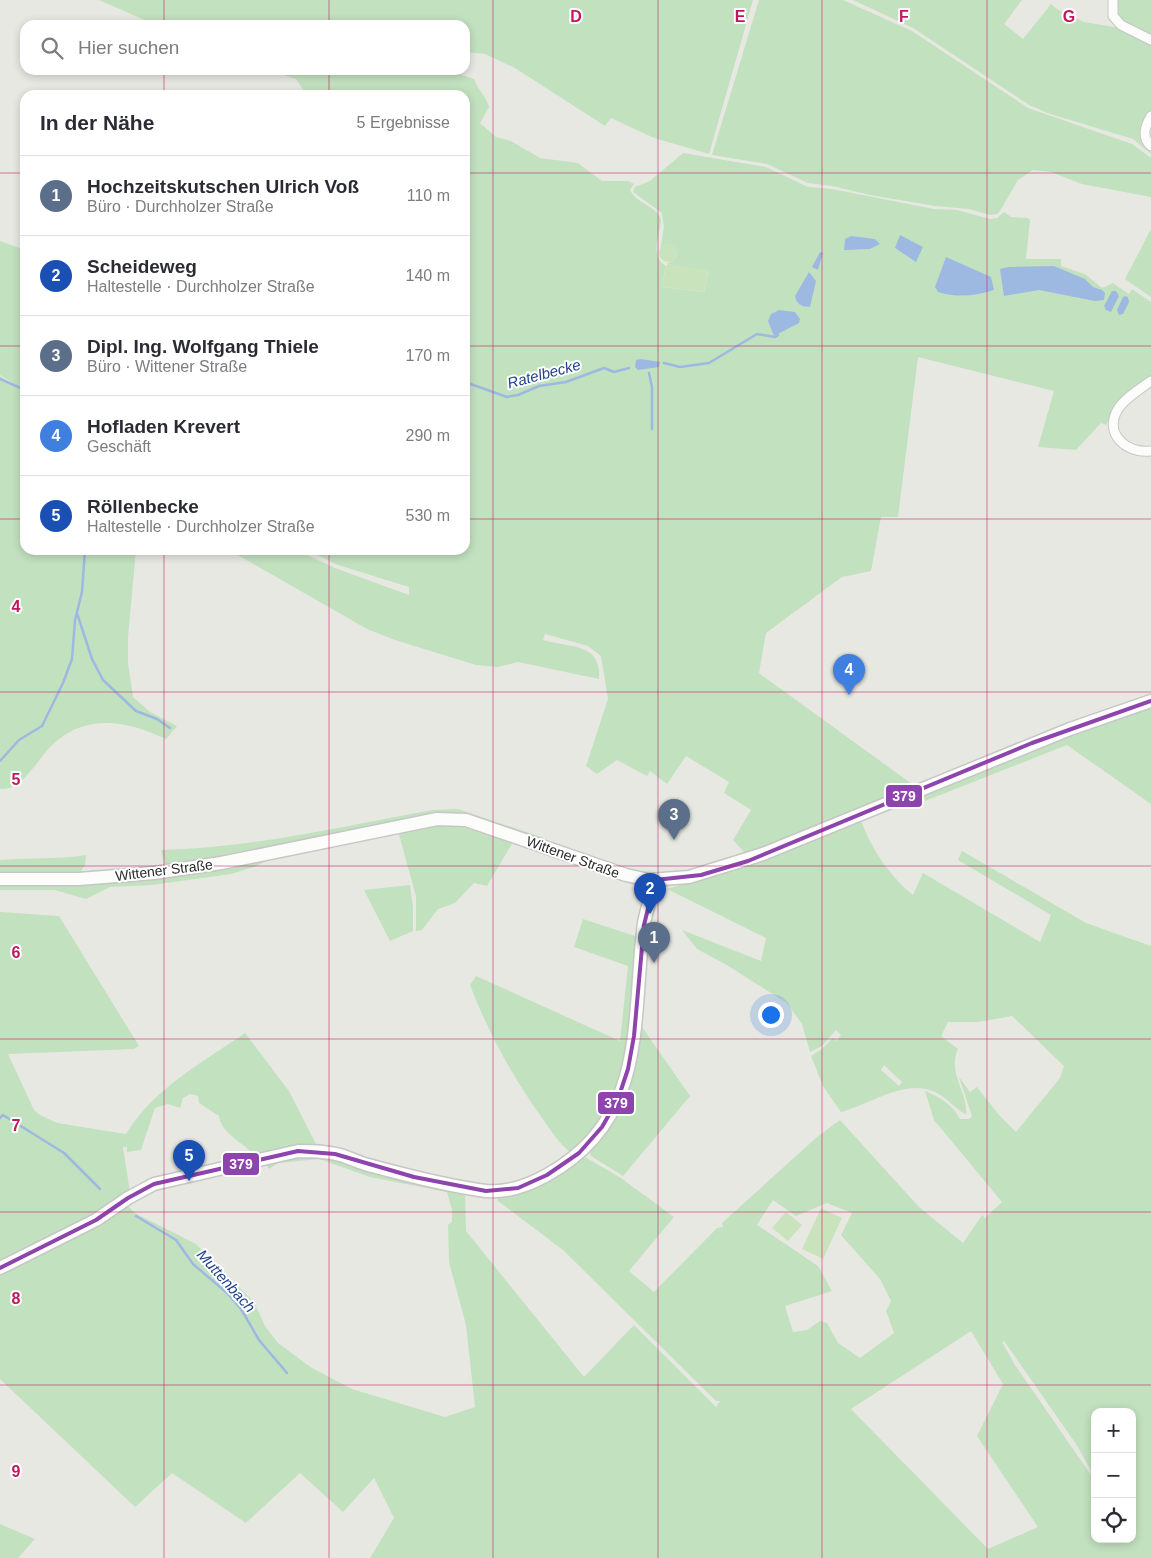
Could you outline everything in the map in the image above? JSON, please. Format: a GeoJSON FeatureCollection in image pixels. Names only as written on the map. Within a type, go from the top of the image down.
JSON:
{"type":"FeatureCollection","features":[{"type":"Feature","properties":{"kind":"main road","name":"Wittener Straße"},"geometry":{"type":"LineString","coordinates":[[0,879],[79,879],[154,873],[229,862],[413,822],[453,818],[502,831],[626,875],[655,880],[697,875],[763,854],[1070,729],[1151,701]]}},
{"type":"Feature","properties":{"kind":"main road"},"geometry":{"type":"LineString","coordinates":[[0,1268],[96,1220],[128,1198],[154,1184],[298,1152],[319,1151],[339,1155],[370,1166],[488,1191],[512,1190],[556,1170],[588,1146],[610,1114],[624,1086],[633,1049],[643,929],[655,880]]}},
{"type":"Feature","properties":{"kind":"street"},"geometry":{"type":"LineString","coordinates":[[1113,0],[1113,16],[1121,25],[1151,40]]}},
{"type":"Feature","properties":{"kind":"street"},"geometry":{"type":"LineString","coordinates":[[1151,116],[1145,127],[1147,143],[1151,146]]}},
{"type":"Feature","properties":{"kind":"street"},"geometry":{"type":"LineString","coordinates":[[1151,381],[1119,408],[1114,426],[1118,438],[1128,448],[1142,452],[1151,451]]}},
{"type":"Feature","properties":{"kind":"green space"},"geometry":{"type":"Polygon","coordinates":[[[99,0],[753,0],[709,154],[654,138],[611,118],[605,126],[515,68],[485,54],[470,52],[470,20],[145,20],[99,0]]]}},
{"type":"Feature","properties":{"kind":"green space"},"geometry":{"type":"Polygon","coordinates":[[[759,0],[843,0],[912,31],[1028,108],[1132,144],[1151,158],[1151,197],[1082,184],[1051,172],[1033,170],[1018,180],[1000,211],[997,214],[990,215],[969,209],[935,206],[808,183],[767,164],[712,155],[759,0]]]}},
{"type":"Feature","properties":{"kind":"green space"},"geometry":{"type":"Polygon","coordinates":[[[853,0],[1022,0],[1004,24],[1023,39],[1051,4],[1057,9],[1084,22],[1120,28],[1151,43],[1151,114],[1143,124],[1151,154],[1133,139],[1050,114],[1029,105],[913,28],[853,0]]]}},
{"type":"Feature","properties":{"kind":"green space"},"geometry":{"type":"Polygon","coordinates":[[[1114,0],[1151,0],[1151,38],[1137,32],[1117,16],[1114,0]]]}},
{"type":"Feature","properties":{"kind":"green space"},"geometry":{"type":"Polygon","coordinates":[[[284,75],[462,75],[474,79],[489,107],[480,123],[496,137],[511,141],[540,158],[578,163],[602,181],[628,181],[634,184],[630,190],[633,195],[655,211],[661,219],[657,250],[658,256],[666,266],[661,287],[704,292],[709,271],[667,264],[676,258],[677,253],[674,247],[667,245],[660,251],[664,227],[662,213],[633,192],[635,187],[650,181],[683,153],[766,167],[808,187],[832,189],[934,209],[957,210],[990,219],[997,218],[1004,212],[1011,217],[1028,218],[1030,220],[1026,259],[1061,259],[1061,266],[1085,274],[1102,288],[1113,283],[1129,294],[1132,289],[1151,302],[1151,377],[1111,414],[1106,425],[1101,423],[1076,450],[1038,447],[1054,391],[918,357],[898,517],[881,517],[871,571],[842,577],[766,633],[759,673],[916,787],[751,854],[702,868],[744,852],[733,840],[751,810],[724,793],[729,782],[686,756],[667,784],[650,771],[647,776],[617,760],[597,774],[586,766],[608,699],[601,656],[588,646],[545,634],[543,640],[573,646],[589,653],[595,658],[599,667],[599,679],[518,662],[498,667],[476,665],[395,640],[367,629],[238,555],[307,555],[335,568],[409,595],[409,587],[338,565],[317,555],[470,555],[470,90],[304,90],[296,79],[284,75]]]}},
{"type":"Feature","properties":{"kind":"green space"},"geometry":{"type":"Polygon","coordinates":[[[1151,229],[1151,297],[1125,279],[1151,229]]]}},
{"type":"Feature","properties":{"kind":"green space"},"geometry":{"type":"Polygon","coordinates":[[[0,241],[20,248],[20,388],[0,375],[0,241]]]}},
{"type":"Feature","properties":{"kind":"green space"},"geometry":{"type":"Polygon","coordinates":[[[668,244],[674,247],[677,253],[674,259],[668,262],[662,259],[659,253],[662,247],[668,244]]]}},
{"type":"Feature","properties":{"kind":"green space"},"geometry":{"type":"Polygon","coordinates":[[[667,264],[709,270],[704,292],[661,287],[667,264]]]}},
{"type":"Feature","properties":{"kind":"green space"},"geometry":{"type":"Polygon","coordinates":[[[0,376],[20,390],[20,555],[136,555],[128,637],[128,663],[133,697],[150,712],[177,726],[166,739],[122,724],[92,724],[78,728],[64,735],[51,746],[22,780],[8,788],[0,789],[0,376]]]}},
{"type":"Feature","properties":{"kind":"green space"},"geometry":{"type":"Polygon","coordinates":[[[1151,707],[1151,804],[1067,745],[925,801],[923,795],[1063,737],[1151,707]]]}},
{"type":"Feature","properties":{"kind":"green space"},"geometry":{"type":"Polygon","coordinates":[[[458,809],[544,838],[543,841],[437,813],[165,867],[161,850],[264,841],[433,810],[458,809]]]}},
{"type":"Feature","properties":{"kind":"green space"},"geometry":{"type":"Polygon","coordinates":[[[861,821],[882,861],[896,879],[913,895],[923,873],[1040,942],[1051,915],[958,860],[962,851],[1086,923],[1151,946],[1151,1558],[370,1558],[394,1518],[374,1478],[343,1512],[300,1473],[246,1523],[172,1473],[135,1507],[0,1379],[0,1273],[126,1204],[135,1213],[196,1244],[254,1302],[265,1326],[278,1343],[312,1368],[352,1389],[445,1417],[475,1407],[466,1325],[449,1262],[448,1225],[452,1222],[452,1210],[447,1192],[370,1177],[319,1159],[278,1163],[269,1169],[266,1164],[278,1159],[322,1155],[465,1192],[466,1231],[584,1377],[634,1325],[716,1407],[720,1401],[716,1401],[563,1250],[498,1201],[496,1194],[585,1157],[621,1178],[674,1217],[629,1271],[654,1292],[717,1228],[723,1227],[722,1223],[817,1137],[840,1120],[919,1207],[963,1243],[982,1215],[985,1218],[1002,1202],[934,1120],[925,1091],[945,1102],[960,1119],[969,1119],[972,1116],[959,1077],[970,1092],[977,1087],[999,1115],[1016,1132],[1060,1078],[1064,1066],[1012,1016],[978,1022],[948,1022],[941,1036],[958,1049],[955,1066],[966,1106],[966,1114],[935,1092],[912,1088],[888,1094],[841,1112],[823,1086],[811,1056],[822,1049],[833,1038],[837,1041],[841,1035],[836,1030],[822,1046],[810,1052],[802,1024],[787,1003],[725,964],[697,949],[682,930],[761,961],[766,938],[667,889],[753,864],[861,821]],[[884,1065],[881,1070],[899,1086],[902,1082],[884,1065]],[[773,1200],[757,1225],[818,1266],[832,1291],[785,1306],[793,1332],[807,1330],[820,1321],[827,1323],[838,1343],[860,1358],[894,1333],[886,1311],[891,1301],[880,1279],[841,1235],[852,1213],[827,1203],[796,1216],[773,1200]],[[971,1331],[851,1409],[988,1549],[1038,1527],[977,1436],[1003,1384],[971,1331]],[[1004,1341],[1002,1342],[1015,1365],[1091,1475],[1090,1469],[1076,1444],[1004,1341]]]}},
{"type":"Feature","properties":{"kind":"green space"},"geometry":{"type":"Polygon","coordinates":[[[453,824],[513,842],[487,886],[474,883],[455,903],[438,909],[422,930],[416,931],[416,896],[398,831],[415,827],[453,824]]]}},
{"type":"Feature","properties":{"kind":"green space"},"geometry":{"type":"Polygon","coordinates":[[[86,855],[85,865],[79,874],[0,875],[0,860],[86,855]]]}},
{"type":"Feature","properties":{"kind":"green space"},"geometry":{"type":"Polygon","coordinates":[[[269,859],[257,866],[231,874],[152,885],[110,887],[86,899],[55,890],[0,890],[0,883],[269,859]]]}},
{"type":"Feature","properties":{"kind":"green space"},"geometry":{"type":"Polygon","coordinates":[[[410,885],[413,907],[413,931],[390,941],[364,890],[410,885]]]}},
{"type":"Feature","properties":{"kind":"green space"},"geometry":{"type":"Polygon","coordinates":[[[0,912],[59,916],[139,1046],[134,1049],[8,1054],[34,1110],[40,1115],[57,1123],[126,1134],[137,1118],[164,1090],[245,1033],[289,1091],[318,1148],[256,1157],[229,1134],[221,1123],[219,1116],[199,1103],[198,1096],[190,1094],[183,1098],[180,1108],[168,1104],[155,1108],[141,1150],[127,1152],[127,1147],[123,1147],[130,1192],[101,1212],[0,1263],[0,912]]]}},
{"type":"Feature","properties":{"kind":"green space"},"geometry":{"type":"Polygon","coordinates":[[[583,919],[638,937],[630,1036],[623,1073],[618,1088],[603,1115],[571,1153],[548,1127],[511,1070],[493,1037],[470,985],[476,976],[620,1041],[628,966],[574,947],[583,919]]]}},
{"type":"Feature","properties":{"kind":"green space"},"geometry":{"type":"Polygon","coordinates":[[[640,1024],[690,1096],[623,1176],[591,1156],[588,1149],[604,1130],[640,1024]]]}},
{"type":"Feature","properties":{"kind":"green space"},"geometry":{"type":"Polygon","coordinates":[[[821,1208],[842,1218],[823,1259],[802,1249],[821,1208]]]}},
{"type":"Feature","properties":{"kind":"green space"},"geometry":{"type":"Polygon","coordinates":[[[786,1212],[802,1225],[788,1241],[772,1228],[786,1212]]]}},
{"type":"Feature","properties":{"kind":"green space"},"geometry":{"type":"Polygon","coordinates":[[[0,1524],[35,1539],[18,1558],[0,1558],[0,1524]]]}},
{"type":"Feature","properties":{"kind":"water"},"geometry":{"type":"Polygon","coordinates":[[[900,235],[923,247],[916,262],[895,248],[900,235]]]}},
{"type":"Feature","properties":{"kind":"water"},"geometry":{"type":"Polygon","coordinates":[[[851,236],[875,239],[880,244],[870,249],[844,250],[845,239],[851,236]]]}},
{"type":"Feature","properties":{"kind":"water"},"geometry":{"type":"Polygon","coordinates":[[[820,252],[823,253],[818,270],[812,267],[820,252]]]}},
{"type":"Feature","properties":{"kind":"water"},"geometry":{"type":"Polygon","coordinates":[[[946,257],[991,277],[994,290],[966,296],[938,292],[935,287],[946,257]]]}},
{"type":"Feature","properties":{"kind":"water"},"geometry":{"type":"Polygon","coordinates":[[[1054,266],[1085,279],[1093,287],[1102,290],[1105,293],[1104,300],[1095,301],[1039,290],[1004,296],[1000,269],[1008,267],[1054,266]]]}},
{"type":"Feature","properties":{"kind":"water"},"geometry":{"type":"Polygon","coordinates":[[[809,272],[816,281],[810,307],[800,304],[795,296],[809,272]]]}},
{"type":"Feature","properties":{"kind":"water"},"geometry":{"type":"Polygon","coordinates":[[[1112,291],[1116,291],[1119,296],[1111,312],[1106,310],[1104,306],[1112,291]]]}},
{"type":"Feature","properties":{"kind":"water"},"geometry":{"type":"Polygon","coordinates":[[[1125,296],[1128,297],[1129,302],[1123,314],[1119,315],[1117,310],[1125,296]]]}},
{"type":"Feature","properties":{"kind":"water"},"geometry":{"type":"Polygon","coordinates":[[[779,310],[795,312],[800,319],[799,323],[774,336],[768,321],[771,314],[779,310]]]}},
{"type":"Feature","properties":{"kind":"water"},"geometry":{"type":"Polygon","coordinates":[[[636,360],[660,362],[659,367],[638,370],[635,367],[636,360]]]}},
{"type":"Feature","properties":{"kind":"waterway","name":"Ratelbecke"},"geometry":{"type":"LineString","coordinates":[[664,363],[680,367],[709,363],[757,334],[775,337],[778,335]]}},
{"type":"Feature","properties":{"kind":"waterway","name":"Ratelbecke"},"geometry":{"type":"LineString","coordinates":[[470,384],[507,397],[518,395],[539,386],[566,382],[604,368],[614,372],[629,368]]}},
{"type":"Feature","properties":{"kind":"waterway"},"geometry":{"type":"LineString","coordinates":[[649,373],[652,387],[652,429]]}},
{"type":"Feature","properties":{"kind":"waterway","name":"Ratelbecke"},"geometry":{"type":"LineString","coordinates":[[0,379],[20,388]]}},
{"type":"Feature","properties":{"kind":"waterway"},"geometry":{"type":"LineString","coordinates":[[0,761],[19,740],[42,726],[63,683],[72,659],[75,620],[82,592],[85,555]]}},
{"type":"Feature","properties":{"kind":"waterway"},"geometry":{"type":"LineString","coordinates":[[77,613],[92,659],[103,680],[136,711],[157,719],[170,728]]}},
{"type":"Feature","properties":{"kind":"waterway","name":"Muttenbach"},"geometry":{"type":"LineString","coordinates":[[0,1118],[3,1115],[64,1153],[100,1189]]}},
{"type":"Feature","properties":{"kind":"waterway","name":"Muttenbach"},"geometry":{"type":"LineString","coordinates":[[136,1216],[176,1240],[193,1264],[227,1293],[241,1309],[259,1340],[287,1373]]}},
{"type":"Feature","properties":{"kind":"transit line","name":"379"},"geometry":{"type":"LineString","coordinates":[[655,880],[701,875],[748,861],[1032,743],[1151,701]]}},
{"type":"Feature","properties":{"kind":"transit line","name":"379"},"geometry":{"type":"LineString","coordinates":[[0,1268],[96,1220],[128,1198],[154,1184],[298,1151],[335,1154],[414,1177],[486,1191],[518,1188],[547,1175],[579,1153],[602,1127],[618,1099],[628,1069],[634,1036],[644,925],[655,880]]}},
{"type":"Feature","properties":{"kind":"place","name":"Hofladen Krevert"},"geometry":{"type":"Point","coordinates":[849,695]}},
{"type":"Feature","properties":{"kind":"place","name":"Dipl. Ing. Wolfgang Thiele"},"geometry":{"type":"Point","coordinates":[674,840]}},
{"type":"Feature","properties":{"kind":"place","name":"Scheideweg"},"geometry":{"type":"Point","coordinates":[650,914]}},
{"type":"Feature","properties":{"kind":"place","name":"Hochzeitskutschen Ulrich Voß"},"geometry":{"type":"Point","coordinates":[654,963]}},
{"type":"Feature","properties":{"kind":"place","name":"Röllenbecke"},"geometry":{"type":"Point","coordinates":[189,1181]}}]}
